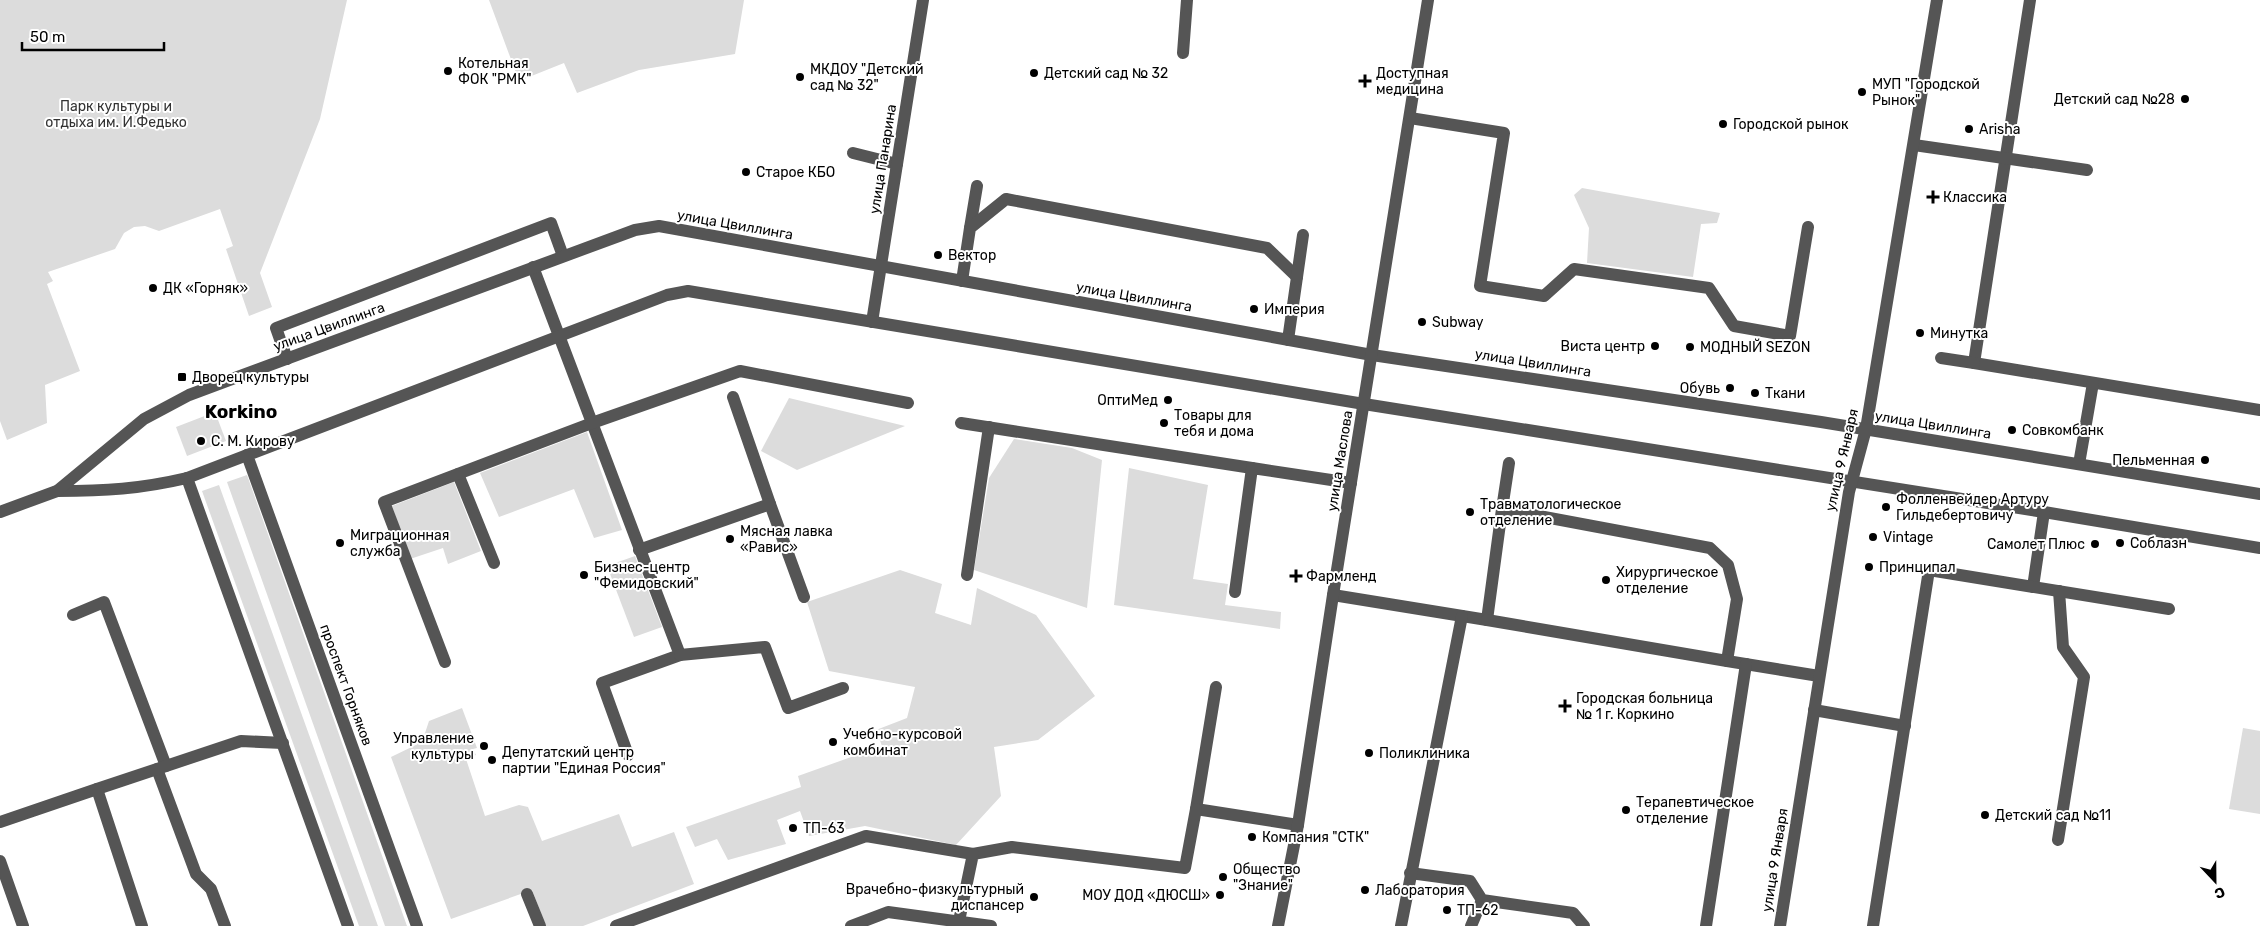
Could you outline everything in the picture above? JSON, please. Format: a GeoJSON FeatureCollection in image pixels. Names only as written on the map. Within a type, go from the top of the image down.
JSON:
{"type":"FeatureCollection","features":[{"type":"Feature","properties":{"kind":"street","name":"улица Панарина"},"geometry":{"type":"LineString","coordinates":[[872,322],[923,0]]}},
{"type":"Feature","properties":{"kind":"street"},"geometry":{"type":"LineString","coordinates":[[1183,53],[1187,0]]}},
{"type":"Feature","properties":{"kind":"street","name":"улица Маслова"},"geometry":{"type":"LineString","coordinates":[[1278,926],[1298,825],[1428,0]]}},
{"type":"Feature","properties":{"kind":"street","name":"улица 9 Января"},"geometry":{"type":"LineString","coordinates":[[1780,926],[1850,482],[1866,429],[1937,0]]}},
{"type":"Feature","properties":{"kind":"street"},"geometry":{"type":"LineString","coordinates":[[1974,363],[2030,0]]}},
{"type":"Feature","properties":{"kind":"street"},"geometry":{"type":"LineString","coordinates":[[1410,118],[1504,133],[1480,286],[1544,296],[1574,269],[1709,288],[1734,326],[1790,336],[1808,227]]}},
{"type":"Feature","properties":{"kind":"street"},"geometry":{"type":"LineString","coordinates":[[1914,145],[2087,170]]}},
{"type":"Feature","properties":{"kind":"street"},"geometry":{"type":"LineString","coordinates":[[853,153],[897,164]]}},
{"type":"Feature","properties":{"kind":"street"},"geometry":{"type":"LineString","coordinates":[[962,281],[977,186]]}},
{"type":"Feature","properties":{"kind":"street"},"geometry":{"type":"LineString","coordinates":[[970,228],[1006,199],[1267,248],[1297,277]]}},
{"type":"Feature","properties":{"kind":"street"},"geometry":{"type":"LineString","coordinates":[[287,359],[276,328],[551,223],[563,256]]}},
{"type":"Feature","properties":{"kind":"street","name":"улица Цвиллинга"},"geometry":{"type":"LineString","coordinates":[[57,491],[144,419],[190,395],[635,230],[659,226],[1372,355],[1866,429],[2260,494]]}},
{"type":"Feature","properties":{"kind":"street"},"geometry":{"type":"LineString","coordinates":[[1288,340],[1303,235]]}},
{"type":"Feature","properties":{"kind":"street"},"geometry":{"type":"LineString","coordinates":[[533,267],[680,655]]}},
{"type":"Feature","properties":{"kind":"street","name":"улица Цвиллинга"},"geometry":{"type":"LineString","coordinates":[[0,512],[57,491],[116,490],[153,486],[187,478],[667,294],[688,291],[1364,404],[2260,548]]}},
{"type":"Feature","properties":{"kind":"street"},"geometry":{"type":"LineString","coordinates":[[1941,358],[2260,410]]}},
{"type":"Feature","properties":{"kind":"street"},"geometry":{"type":"LineString","coordinates":[[445,662],[384,502],[592,423],[740,371],[908,402]]}},
{"type":"Feature","properties":{"kind":"street"},"geometry":{"type":"LineString","coordinates":[[2079,464],[2093,383]]}},
{"type":"Feature","properties":{"kind":"street"},"geometry":{"type":"LineString","coordinates":[[733,397],[804,597]]}},
{"type":"Feature","properties":{"kind":"street"},"geometry":{"type":"LineString","coordinates":[[961,423],[1351,483]]}},
{"type":"Feature","properties":{"kind":"street"},"geometry":{"type":"LineString","coordinates":[[967,575],[989,428]]}},
{"type":"Feature","properties":{"kind":"street","name":"проспект Горняков"},"geometry":{"type":"LineString","coordinates":[[247,455],[417,926]]}},
{"type":"Feature","properties":{"kind":"street"},"geometry":{"type":"LineString","coordinates":[[1487,620],[1509,463]]}},
{"type":"Feature","properties":{"kind":"street"},"geometry":{"type":"LineString","coordinates":[[1235,592],[1252,468]]}},
{"type":"Feature","properties":{"kind":"street"},"geometry":{"type":"LineString","coordinates":[[458,474],[494,563]]}},
{"type":"Feature","properties":{"kind":"street"},"geometry":{"type":"LineString","coordinates":[[187,478],[348,926]]}},
{"type":"Feature","properties":{"kind":"street"},"geometry":{"type":"LineString","coordinates":[[639,550],[770,504]]}},
{"type":"Feature","properties":{"kind":"street"},"geometry":{"type":"LineString","coordinates":[[1502,510],[1710,548],[1728,565],[1737,599],[1727,661]]}},
{"type":"Feature","properties":{"kind":"street"},"geometry":{"type":"LineString","coordinates":[[2033,587],[2044,512]]}},
{"type":"Feature","properties":{"kind":"street"},"geometry":{"type":"LineString","coordinates":[[1873,926],[1929,570],[2169,609]]}},
{"type":"Feature","properties":{"kind":"street"},"geometry":{"type":"LineString","coordinates":[[2058,840],[2084,677],[2063,647],[2059,591]]}},
{"type":"Feature","properties":{"kind":"street"},"geometry":{"type":"LineString","coordinates":[[1333,595],[1819,676]]}},
{"type":"Feature","properties":{"kind":"street"},"geometry":{"type":"LineString","coordinates":[[73,614],[104,602],[196,874],[211,889],[225,926]]}},
{"type":"Feature","properties":{"kind":"street"},"geometry":{"type":"LineString","coordinates":[[1401,926],[1462,616]]}},
{"type":"Feature","properties":{"kind":"street"},"geometry":{"type":"LineString","coordinates":[[628,755],[602,683],[680,655],[765,647],[788,708],[843,688]]}},
{"type":"Feature","properties":{"kind":"street"},"geometry":{"type":"LineString","coordinates":[[1706,926],[1746,664]]}},
{"type":"Feature","properties":{"kind":"street"},"geometry":{"type":"LineString","coordinates":[[622,925],[866,836],[973,854],[1012,847],[1185,868],[1216,686]]}},
{"type":"Feature","properties":{"kind":"street"},"geometry":{"type":"LineString","coordinates":[[1814,710],[1905,726]]}},
{"type":"Feature","properties":{"kind":"street"},"geometry":{"type":"LineString","coordinates":[[0,822],[241,741],[282,743]]}},
{"type":"Feature","properties":{"kind":"street"},"geometry":{"type":"LineString","coordinates":[[97,789],[142,926]]}},
{"type":"Feature","properties":{"kind":"street"},"geometry":{"type":"LineString","coordinates":[[1196,809],[1298,825]]}},
{"type":"Feature","properties":{"kind":"street"},"geometry":{"type":"LineString","coordinates":[[959,921],[973,854]]}},
{"type":"Feature","properties":{"kind":"street"},"geometry":{"type":"LineString","coordinates":[[0,861],[23,926]]}},
{"type":"Feature","properties":{"kind":"street"},"geometry":{"type":"LineString","coordinates":[[1410,873],[1470,881],[1482,900],[1573,913],[1584,926]]}},
{"type":"Feature","properties":{"kind":"street"},"geometry":{"type":"LineString","coordinates":[[527,894],[540,926]]}},
{"type":"Feature","properties":{"kind":"street"},"geometry":{"type":"LineString","coordinates":[[1471,926],[1482,900]]}},
{"type":"Feature","properties":{"kind":"street"},"geometry":{"type":"LineString","coordinates":[[851,926],[888,912],[990,926]]}},
{"type":"Feature","properties":{"kind":"green space","name":"Парк культуры и отдыха им. И.Федько"},"geometry":{"type":"Polygon","coordinates":[[[0,0],[347,0],[320,119],[260,273],[272,307],[249,316],[226,249],[233,246],[220,209],[159,231],[145,226],[134,227],[124,233],[115,249],[48,272],[53,281],[47,284],[80,371],[45,385],[47,423],[7,440],[0,421],[0,0]]]}},
{"type":"Feature","properties":{"kind":"green space"},"geometry":{"type":"Polygon","coordinates":[[[489,0],[744,0],[735,54],[639,70],[577,93],[564,63],[519,81],[489,0]]]}},
{"type":"Feature","properties":{"kind":"green space"},"geometry":{"type":"Polygon","coordinates":[[[1582,188],[1720,213],[1717,223],[1701,224],[1693,277],[1587,263],[1589,228],[1574,195],[1582,188]]]}},
{"type":"Feature","properties":{"kind":"green space"},"geometry":{"type":"Polygon","coordinates":[[[789,398],[905,426],[797,470],[761,451],[789,398]]]}},
{"type":"Feature","properties":{"kind":"green space"},"geometry":{"type":"Polygon","coordinates":[[[215,412],[226,441],[187,456],[176,427],[215,412]]]}},
{"type":"Feature","properties":{"kind":"green space"},"geometry":{"type":"Polygon","coordinates":[[[587,432],[622,530],[594,538],[574,489],[499,517],[480,473],[587,432]]]}},
{"type":"Feature","properties":{"kind":"green space"},"geometry":{"type":"Polygon","coordinates":[[[1014,439],[1072,448],[1102,460],[1087,608],[974,570],[989,478],[1014,439]]]}},
{"type":"Feature","properties":{"kind":"green space"},"geometry":{"type":"Polygon","coordinates":[[[1129,468],[1208,485],[1193,579],[1228,584],[1225,605],[1281,612],[1280,629],[1114,605],[1129,468]]]}},
{"type":"Feature","properties":{"kind":"green space"},"geometry":{"type":"Polygon","coordinates":[[[247,475],[407,926],[385,926],[227,482],[247,475]]]}},
{"type":"Feature","properties":{"kind":"green space"},"geometry":{"type":"Polygon","coordinates":[[[454,482],[481,551],[448,564],[443,548],[410,559],[392,506],[454,482]]]}},
{"type":"Feature","properties":{"kind":"green space"},"geometry":{"type":"Polygon","coordinates":[[[219,485],[378,926],[359,926],[202,491],[219,485]]]}},
{"type":"Feature","properties":{"kind":"green space"},"geometry":{"type":"Polygon","coordinates":[[[635,556],[662,627],[634,637],[607,566],[635,556]]]}},
{"type":"Feature","properties":{"kind":"green space"},"geometry":{"type":"Polygon","coordinates":[[[900,570],[942,584],[935,613],[971,625],[977,588],[1036,615],[1095,696],[1038,740],[994,747],[1001,796],[956,845],[865,826],[809,836],[800,811],[777,820],[786,844],[728,860],[717,839],[695,847],[686,827],[801,787],[798,776],[882,746],[876,730],[907,718],[915,687],[829,671],[807,602],[900,570]]]}},
{"type":"Feature","properties":{"kind":"green space"},"geometry":{"type":"Polygon","coordinates":[[[462,708],[477,748],[473,749],[476,755],[466,759],[485,816],[519,805],[528,807],[542,841],[619,814],[632,847],[674,832],[694,884],[583,926],[546,926],[532,890],[451,919],[391,757],[422,742],[429,721],[462,708]]]}},
{"type":"Feature","properties":{"kind":"green space"},"geometry":{"type":"Polygon","coordinates":[[[2243,728],[2260,731],[2260,814],[2229,809],[2243,728]]]}},
{"type":"Feature","properties":{"kind":"place","name":"Котельная ФОК \"РМК\""},"geometry":{"type":"Point","coordinates":[448,71]}},
{"type":"Feature","properties":{"kind":"place","name":"Детский сад № 32"},"geometry":{"type":"Point","coordinates":[1034,73]}},
{"type":"Feature","properties":{"kind":"place","name":"МКДОУ \"Детский сад № 32\""},"geometry":{"type":"Point","coordinates":[800,77]}},
{"type":"Feature","properties":{"kind":"place","name":"Доступная медицина"},"geometry":{"type":"Point","coordinates":[1365,81]}},
{"type":"Feature","properties":{"kind":"place","name":"МУП \"Городской Рынок\""},"geometry":{"type":"Point","coordinates":[1862,92]}},
{"type":"Feature","properties":{"kind":"place","name":"Детский сад №28"},"geometry":{"type":"Point","coordinates":[2185,99]}},
{"type":"Feature","properties":{"kind":"place","name":"Городской рынок"},"geometry":{"type":"Point","coordinates":[1723,124]}},
{"type":"Feature","properties":{"kind":"place","name":"Arisha"},"geometry":{"type":"Point","coordinates":[1969,129]}},
{"type":"Feature","properties":{"kind":"place","name":"Старое КБО"},"geometry":{"type":"Point","coordinates":[746,172]}},
{"type":"Feature","properties":{"kind":"place","name":"Классика"},"geometry":{"type":"Point","coordinates":[1933,197]}},
{"type":"Feature","properties":{"kind":"place","name":"Вектор"},"geometry":{"type":"Point","coordinates":[938,255]}},
{"type":"Feature","properties":{"kind":"place","name":"ДК «Горняк»"},"geometry":{"type":"Point","coordinates":[153,288]}},
{"type":"Feature","properties":{"kind":"place","name":"Империя"},"geometry":{"type":"Point","coordinates":[1254,309]}},
{"type":"Feature","properties":{"kind":"place","name":"Subway"},"geometry":{"type":"Point","coordinates":[1422,322]}},
{"type":"Feature","properties":{"kind":"place","name":"Минутка"},"geometry":{"type":"Point","coordinates":[1920,333]}},
{"type":"Feature","properties":{"kind":"place","name":"Виста центр"},"geometry":{"type":"Point","coordinates":[1655,346]}},
{"type":"Feature","properties":{"kind":"place","name":"МОДНЫЙ SEZON"},"geometry":{"type":"Point","coordinates":[1690,347]}},
{"type":"Feature","properties":{"kind":"place","name":"Дворец культуры"},"geometry":{"type":"Point","coordinates":[182,377]}},
{"type":"Feature","properties":{"kind":"place","name":"Обувь"},"geometry":{"type":"Point","coordinates":[1730,388]}},
{"type":"Feature","properties":{"kind":"place","name":"Ткани"},"geometry":{"type":"Point","coordinates":[1755,393]}},
{"type":"Feature","properties":{"kind":"place","name":"ОптиМед"},"geometry":{"type":"Point","coordinates":[1168,400]}},
{"type":"Feature","properties":{"kind":"place","name":"Товары для тебя и дома"},"geometry":{"type":"Point","coordinates":[1164,423]}},
{"type":"Feature","properties":{"kind":"place","name":"Совкомбанк"},"geometry":{"type":"Point","coordinates":[2012,430]}},
{"type":"Feature","properties":{"kind":"place","name":"С. М. Кирову"},"geometry":{"type":"Point","coordinates":[201,441]}},
{"type":"Feature","properties":{"kind":"place","name":"Пельменная"},"geometry":{"type":"Point","coordinates":[2205,460]}},
{"type":"Feature","properties":{"kind":"place","name":"Фолленвейдер Артуру Гильдебертовичу"},"geometry":{"type":"Point","coordinates":[1886,507]}},
{"type":"Feature","properties":{"kind":"place","name":"Травматологическое отделение"},"geometry":{"type":"Point","coordinates":[1470,512]}},
{"type":"Feature","properties":{"kind":"place","name":"Vintage"},"geometry":{"type":"Point","coordinates":[1873,537]}},
{"type":"Feature","properties":{"kind":"place","name":"Мясная лавка «Равис»"},"geometry":{"type":"Point","coordinates":[730,539]}},
{"type":"Feature","properties":{"kind":"place","name":"Миграционная служба"},"geometry":{"type":"Point","coordinates":[340,543]}},
{"type":"Feature","properties":{"kind":"place","name":"Соблазн"},"geometry":{"type":"Point","coordinates":[2120,543]}},
{"type":"Feature","properties":{"kind":"place","name":"Самолет Плюс"},"geometry":{"type":"Point","coordinates":[2095,544]}},
{"type":"Feature","properties":{"kind":"place","name":"Принципал"},"geometry":{"type":"Point","coordinates":[1869,567]}},
{"type":"Feature","properties":{"kind":"place","name":"Бизнес-центр \"Фемидовский\""},"geometry":{"type":"Point","coordinates":[584,575]}},
{"type":"Feature","properties":{"kind":"place","name":"Фармленд"},"geometry":{"type":"Point","coordinates":[1296,576]}},
{"type":"Feature","properties":{"kind":"place","name":"Хирургическое отделение"},"geometry":{"type":"Point","coordinates":[1606,580]}},
{"type":"Feature","properties":{"kind":"place","name":"Городская больница № 1 г. Коркино"},"geometry":{"type":"Point","coordinates":[1565,706]}},
{"type":"Feature","properties":{"kind":"place","name":"Учебно-курсовой комбинат"},"geometry":{"type":"Point","coordinates":[833,742]}},
{"type":"Feature","properties":{"kind":"place","name":"Управление культуры"},"geometry":{"type":"Point","coordinates":[484,746]}},
{"type":"Feature","properties":{"kind":"place","name":"Поликлиника"},"geometry":{"type":"Point","coordinates":[1369,753]}},
{"type":"Feature","properties":{"kind":"place","name":"Депутатский центр партии \"Единая Россия\""},"geometry":{"type":"Point","coordinates":[492,760]}},
{"type":"Feature","properties":{"kind":"place","name":"Терапевтическое отделение"},"geometry":{"type":"Point","coordinates":[1626,810]}},
{"type":"Feature","properties":{"kind":"place","name":"Детский сад №11"},"geometry":{"type":"Point","coordinates":[1985,815]}},
{"type":"Feature","properties":{"kind":"place","name":"ТП-63"},"geometry":{"type":"Point","coordinates":[793,828]}},
{"type":"Feature","properties":{"kind":"place","name":"Компания \"СТК\""},"geometry":{"type":"Point","coordinates":[1252,837]}},
{"type":"Feature","properties":{"kind":"place","name":"Общество \"Знание\""},"geometry":{"type":"Point","coordinates":[1223,877]}},
{"type":"Feature","properties":{"kind":"place","name":"Лаборатория"},"geometry":{"type":"Point","coordinates":[1365,890]}},
{"type":"Feature","properties":{"kind":"place","name":"МОУ ДОД «ДЮСШ»"},"geometry":{"type":"Point","coordinates":[1220,895]}},
{"type":"Feature","properties":{"kind":"place","name":"Врачебно-физкультурный диспансер"},"geometry":{"type":"Point","coordinates":[1034,897]}},
{"type":"Feature","properties":{"kind":"place","name":"ТП-62"},"geometry":{"type":"Point","coordinates":[1447,910]}},
{"type":"Feature","properties":{"kind":"district","name":"Korkino"},"geometry":{"type":"Point","coordinates":[241,411]}}]}
